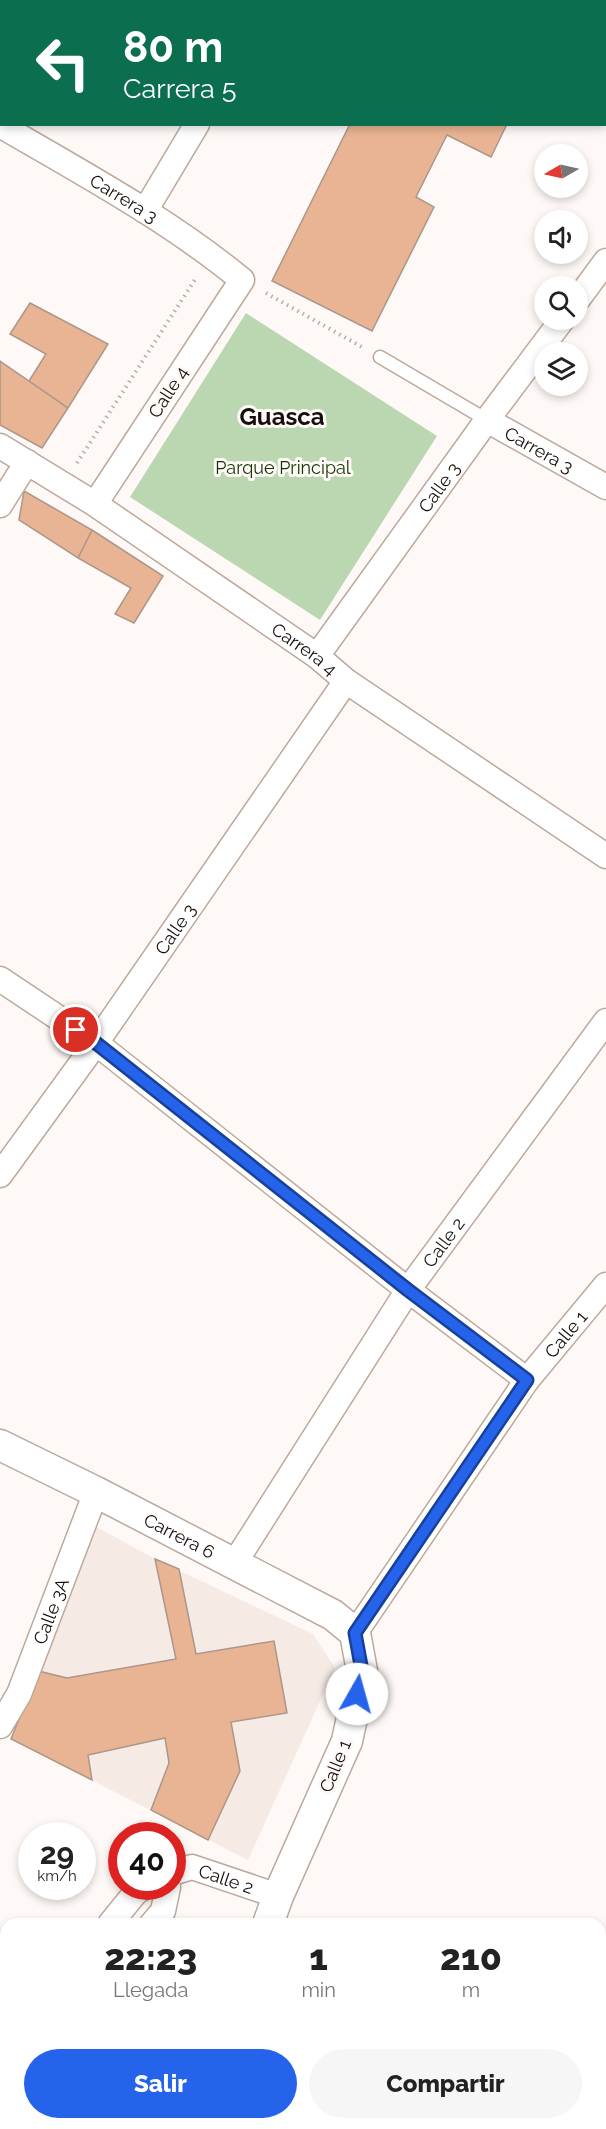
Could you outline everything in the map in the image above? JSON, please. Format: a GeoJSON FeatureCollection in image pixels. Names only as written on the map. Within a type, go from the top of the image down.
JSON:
{"type":"FeatureCollection","features":[{"type":"Feature","properties":{"kind":"street","name":"Carrera 3"},"geometry":{"type":"LineString","coordinates":[[2,126],[146,211],[211,254],[242,280]]}},
{"type":"Feature","properties":{"kind":"street"},"geometry":{"type":"LineString","coordinates":[[146,211],[196,126]]}},
{"type":"Feature","properties":{"kind":"street"},"geometry":{"type":"LineString","coordinates":[[588,285],[606,261]]}},
{"type":"Feature","properties":{"kind":"street","name":"Calle 4"},"geometry":{"type":"LineString","coordinates":[[95,504],[242,280]]}},
{"type":"Feature","properties":{"kind":"street","name":"Calle 3"},"geometry":{"type":"LineString","coordinates":[[316,656],[554,330]]}},
{"type":"Feature","properties":{"kind":"street","name":"Carrera 3"},"geometry":{"type":"LineString","coordinates":[[487,420],[606,487]]}},
{"type":"Feature","properties":{"kind":"street","name":"Carrera 4"},"geometry":{"type":"LineString","coordinates":[[0,446],[95,504],[316,656],[346,681],[606,856]]}},
{"type":"Feature","properties":{"kind":"street"},"geometry":{"type":"LineString","coordinates":[[0,505],[27,462]]}},
{"type":"Feature","properties":{"kind":"street","name":"Calle 3"},"geometry":{"type":"LineString","coordinates":[[0,1175],[96,1043],[346,681]]}},
{"type":"Feature","properties":{"kind":"street"},"geometry":{"type":"LineString","coordinates":[[0,979],[96,1043],[408,1290],[527,1380]]}},
{"type":"Feature","properties":{"kind":"street","name":"Calle 2"},"geometry":{"type":"LineString","coordinates":[[234,1564],[408,1290],[606,1021]]}},
{"type":"Feature","properties":{"kind":"street","name":"Calle 1"},"geometry":{"type":"LineString","coordinates":[[270,1918],[347,1741],[362,1671],[355,1633],[527,1380],[606,1285]]}},
{"type":"Feature","properties":{"kind":"street","name":"Carrera 6"},"geometry":{"type":"LineString","coordinates":[[0,1445],[333,1615],[355,1633]]}},
{"type":"Feature","properties":{"kind":"street","name":"Calle 3A"},"geometry":{"type":"LineString","coordinates":[[0,1726],[19,1694],[96,1492]]}},
{"type":"Feature","properties":{"kind":"street","name":"Calle 2"},"geometry":{"type":"LineString","coordinates":[[186,1869],[192,1868],[278,1896]]}},
{"type":"Feature","properties":{"kind":"street"},"geometry":{"type":"LineString","coordinates":[[115,1918],[130,1900]]}},
{"type":"Feature","properties":{"kind":"street"},"geometry":{"type":"LineString","coordinates":[[157,1918],[163,1911],[165,1900]]}},
{"type":"Feature","properties":{"kind":"lane","name":"Carrera 3"},"geometry":{"type":"LineString","coordinates":[[380,357],[487,420]]}},
{"type":"Feature","properties":{"kind":"path"},"geometry":{"type":"LineString","coordinates":[[63,484],[211,254]]}},
{"type":"Feature","properties":{"kind":"path"},"geometry":{"type":"LineString","coordinates":[[242,280],[380,357]]}},
{"type":"Feature","properties":{"kind":"shaded area"},"geometry":{"type":"Polygon","coordinates":[[[95,1526],[155,1559],[313,1634],[335,1668],[248,1860],[186,1828],[186,1822],[174,1822],[11,1739],[95,1526]]]}},
{"type":"Feature","properties":{"kind":"green space","name":"Parque Principal"},"geometry":{"type":"Polygon","coordinates":[[[246,313],[437,436],[320,620],[130,497],[246,313]]]}},
{"type":"Feature","properties":{"kind":"building"},"geometry":{"type":"Polygon","coordinates":[[[349,126],[506,126],[491,157],[447,135],[416,197],[434,207],[372,331],[272,281],[349,126]]]}},
{"type":"Feature","properties":{"kind":"building"},"geometry":{"type":"Polygon","coordinates":[[[30,303],[108,344],[68,408],[29,381],[46,354],[10,334],[30,303]]]}},
{"type":"Feature","properties":{"kind":"building"},"geometry":{"type":"Polygon","coordinates":[[[0,361],[68,408],[42,448],[0,425],[0,361]]]}},
{"type":"Feature","properties":{"kind":"building"},"geometry":{"type":"Polygon","coordinates":[[[24,491],[92,530],[78,558],[19,520],[24,491]]]}},
{"type":"Feature","properties":{"kind":"building"},"geometry":{"type":"Polygon","coordinates":[[[92,530],[163,576],[134,623],[115,614],[131,588],[78,558],[92,530]]]}},
{"type":"Feature","properties":{"kind":"building"},"geometry":{"type":"Polygon","coordinates":[[[155,1559],[179,1569],[196,1654],[274,1641],[287,1713],[231,1722],[240,1771],[208,1840],[186,1828],[186,1822],[174,1822],[151,1810],[169,1763],[165,1738],[88,1755],[92,1780],[11,1739],[38,1671],[67,1678],[176,1659],[155,1559]]]}},
{"type":"Feature","properties":{"kind":"district","name":"Guasca"},"geometry":{"type":"Point","coordinates":[282,416]}},
{"type":"Feature","properties":{"kind":"route"},"geometry":{"type":"LineString","coordinates":[[76,1030],[96,1043],[408,1290],[527,1380],[355,1633],[362,1671],[357,1694]]}}]}
